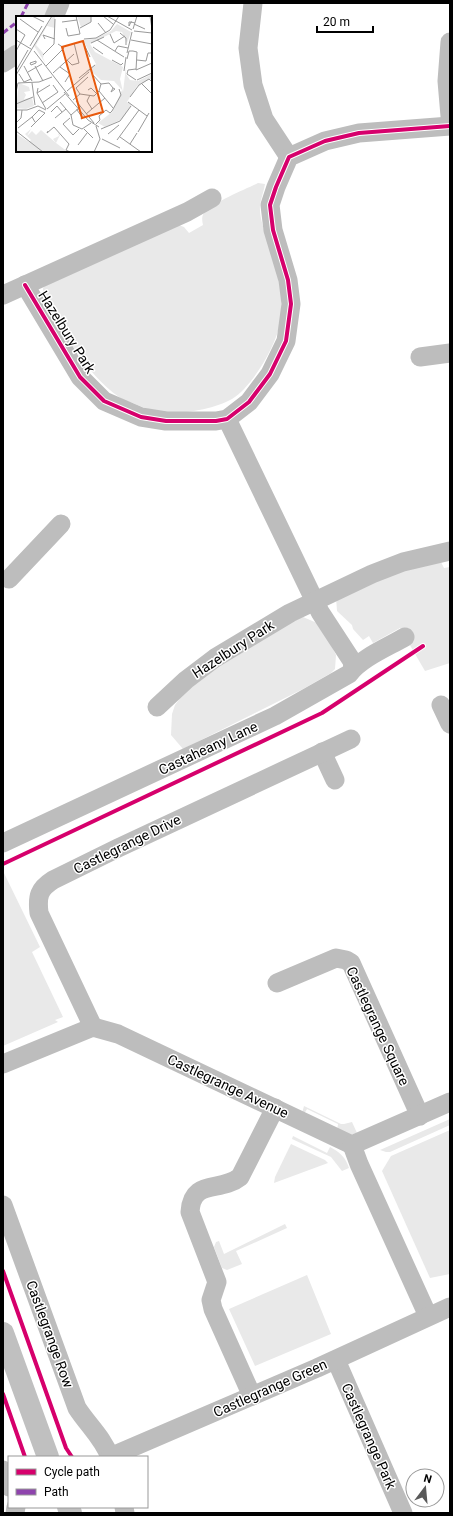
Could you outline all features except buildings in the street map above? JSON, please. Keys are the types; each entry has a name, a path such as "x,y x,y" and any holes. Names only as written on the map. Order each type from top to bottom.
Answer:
{"street":[{"path":"54,16 60,3"},
{"path":"253,3 248,48 253,85 264,119 289,157"},
{"path":"450,42 447,81 450,116"},
{"path":"3,63 16,55"},
{"path":"353,668 352,661 328,626 314,600 227,419 249,402 270,374 286,341 291,304 288,280 273,230 270,205 289,157 325,141 359,133 450,126"},
{"name":"Hazelbury Park","path":"3,295 191,219 212,198"},
{"name":"Hazelbury Park","path":"25,285 80,378 104,401 141,417 166,421 216,421 227,419"},
{"path":"420,357 450,353"},
{"path":"5,579 61,524"},
{"name":"Hazelbury Park","path":"156,706 186,680 216,658 314,600 403,562 450,551"},
{"name":"Castaheany Lane","path":"3,843 275,716 349,674 353,668 405,637"},
{"path":"441,705 450,724"},
{"name":"Castlegrange Drive","path":"93,1027 39,913 38,897 44,886 118,848 351,739"},
{"path":"322,752 335,780"},
{"name":"Castlegrange Square","path":"277,983 336,958 346,960 351,963 420,1116"},
{"path":"3,1064 93,1027"},
{"name":"Castlegrange Avenue","path":"93,1027 118,1034 352,1145"},
{"path":"428,1316 359,1164 352,1145 450,1102"},
{"path":"252,1396 213,1309 211,1300 218,1282 190,1212 191,1203 195,1194 204,1189 234,1181 240,1177 275,1108"},
{"name":"Castlegrange Row","path":"3,1205 77,1408 106,1447 110,1456"},
{"name":"Castlegrange Green","path":"112,1456 336,1360 450,1307"},
{"path":"3,1333 48,1456"},
{"name":"Castlegrange Park","path":"336,1360 403,1513"},
{"path":"3,1470 8,1484"}],"shaded area":[{"path":"3,3 51,3 44,16 16,16 16,46 3,54"},
{"path":"258,183 265,184 260,205 260,214 279,281 281,312 278,332 274,343 255,376 240,393 232,399 201,410 175,413 154,411 121,398 95,376 85,364 43,296 43,288 51,280 176,224 184,227 189,233 203,225 202,219 204,213 210,207"},
{"path":"441,562 444,568 450,567 450,663 425,671 400,628 373,643 369,636 363,640 353,629 352,625 337,611 336,597 386,575"},
{"path":"303,617 317,623 328,639 336,655 335,669 331,673 303,689 183,749 171,735 172,714 175,705 184,693 231,656 278,627"},
{"path":"3,871 40,947 32,952 63,1017 55,1020 58,1022 3,1046"},
{"path":"304,1106 341,1124 352,1122 357,1133 351,1135 337,1131 338,1124 307,1109 304,1114 302,1113"},
{"path":"450,1119 450,1125 390,1152 380,1150"},
{"path":"450,1130 450,1274 430,1278 382,1171 391,1156"},
{"path":"293,1136 327,1153 330,1147 334,1149 344,1158 349,1168 342,1171 331,1157 292,1139"},
{"path":"291,1144 325,1160 328,1163 274,1183 275,1177"},
{"path":"285,1224 287,1228 236,1251 242,1264 227,1270 222,1268 214,1247 216,1242 219,1241 224,1254"},
{"path":"307,1275 331,1334 255,1366 229,1309"}],"marked path":[{"path":"22,16 28,3"},
{"path":"3,33 16,23"}],"cycle path":[{"path":"25,285 80,377 104,401 141,417 166,421 216,421 227,419 249,402 270,374 286,341 291,304 288,280 273,230 270,205 289,157 325,141 359,133 450,126"},
{"path":"3,864 322,713 423,646"},
{"path":"3,1271 66,1448 71,1456"},
{"path":"3,1394 25,1456"}]}
